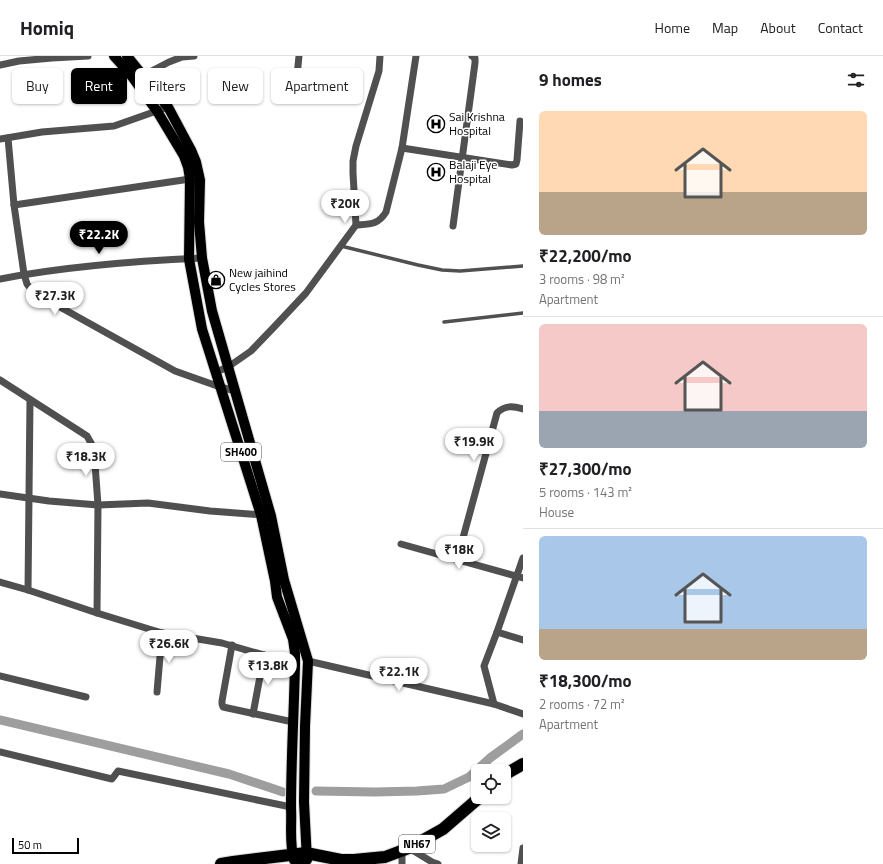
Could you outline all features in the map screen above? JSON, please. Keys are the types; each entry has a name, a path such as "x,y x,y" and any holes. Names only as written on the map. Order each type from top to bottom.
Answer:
{"highway":[{"path":"511,771 523,764"},
{"name":"NH67","path":"221,864 292,854 306,860 354,860 385,857 406,850 443,829 472,804"},
{"name":"NH67","path":"319,864 332,863 341,860"}],"main road":[{"name":"SH400","path":"114,56 135,74"},
{"name":"SH400","path":"127,56 135,71"},
{"name":"SH400","path":"153,104 184,156 188,167 190,179 189,259 202,329 220,387 266,516 277,597 293,639 295,664 291,807 292,854"},
{"name":"SH400","path":"165,104 191,150 196,162 200,180 199,222 202,258 212,311 236,391 266,516 308,661 304,802 306,860"}],"street":[{"path":"0,65 19,61 88,56"},
{"path":"158,68 182,57 194,56"},
{"path":"298,68 299,56"},
{"path":"216,372 228,367 250,351 275,326 306,293 356,225 353,161 356,146 379,72 380,56"},
{"path":"356,225 374,223 383,218 386,212 402,148 416,56"},
{"path":"453,226 475,63 475,58 472,56"},
{"path":"168,107 114,126 42,132 4,139 24,274 27,284 33,292 175,371 236,391"},
{"path":"402,148 512,165 516,164 517,160 520,121"},
{"path":"14,205 190,179"},
{"path":"0,278 72,267 202,258"},
{"path":"0,380 87,436 94,450 98,504 97,613"},
{"path":"28,590 30,400"},
{"path":"457,560 497,413 501,409 508,406 523,410"},
{"path":"0,494 48,501 98,504 148,503 210,512 266,516"},
{"path":"401,544 520,577"},
{"path":"494,704 484,666 520,577 523,558"},
{"path":"0,582 162,634 232,645 295,664"},
{"path":"498,632 523,640"},
{"path":"157,692 162,634"},
{"path":"232,645 222,704 223,707 293,722"},
{"path":"253,714 264,655"},
{"path":"308,661 494,704 523,714"},
{"path":"0,676 86,697"},
{"path":"0,752 112,779 118,771 291,807"},
{"path":"521,864 523,849"},
{"path":"402,864 406,850 438,864"}],"lane":[{"path":"341,246 442,270 460,271 523,266"},
{"path":"444,322 523,313"}],"waterway":[{"path":"0,720 229,774 283,792"},
{"path":"316,791 375,792 444,789 469,777 490,758 523,734"}],"place":[{"name":"Sai Krishna Hospital","path":"436,124"},
{"name":"Balaji Eye Hospital","path":"436,172"},
{"name":"New jaihind Cycles Stores","path":"216,280"}]}
